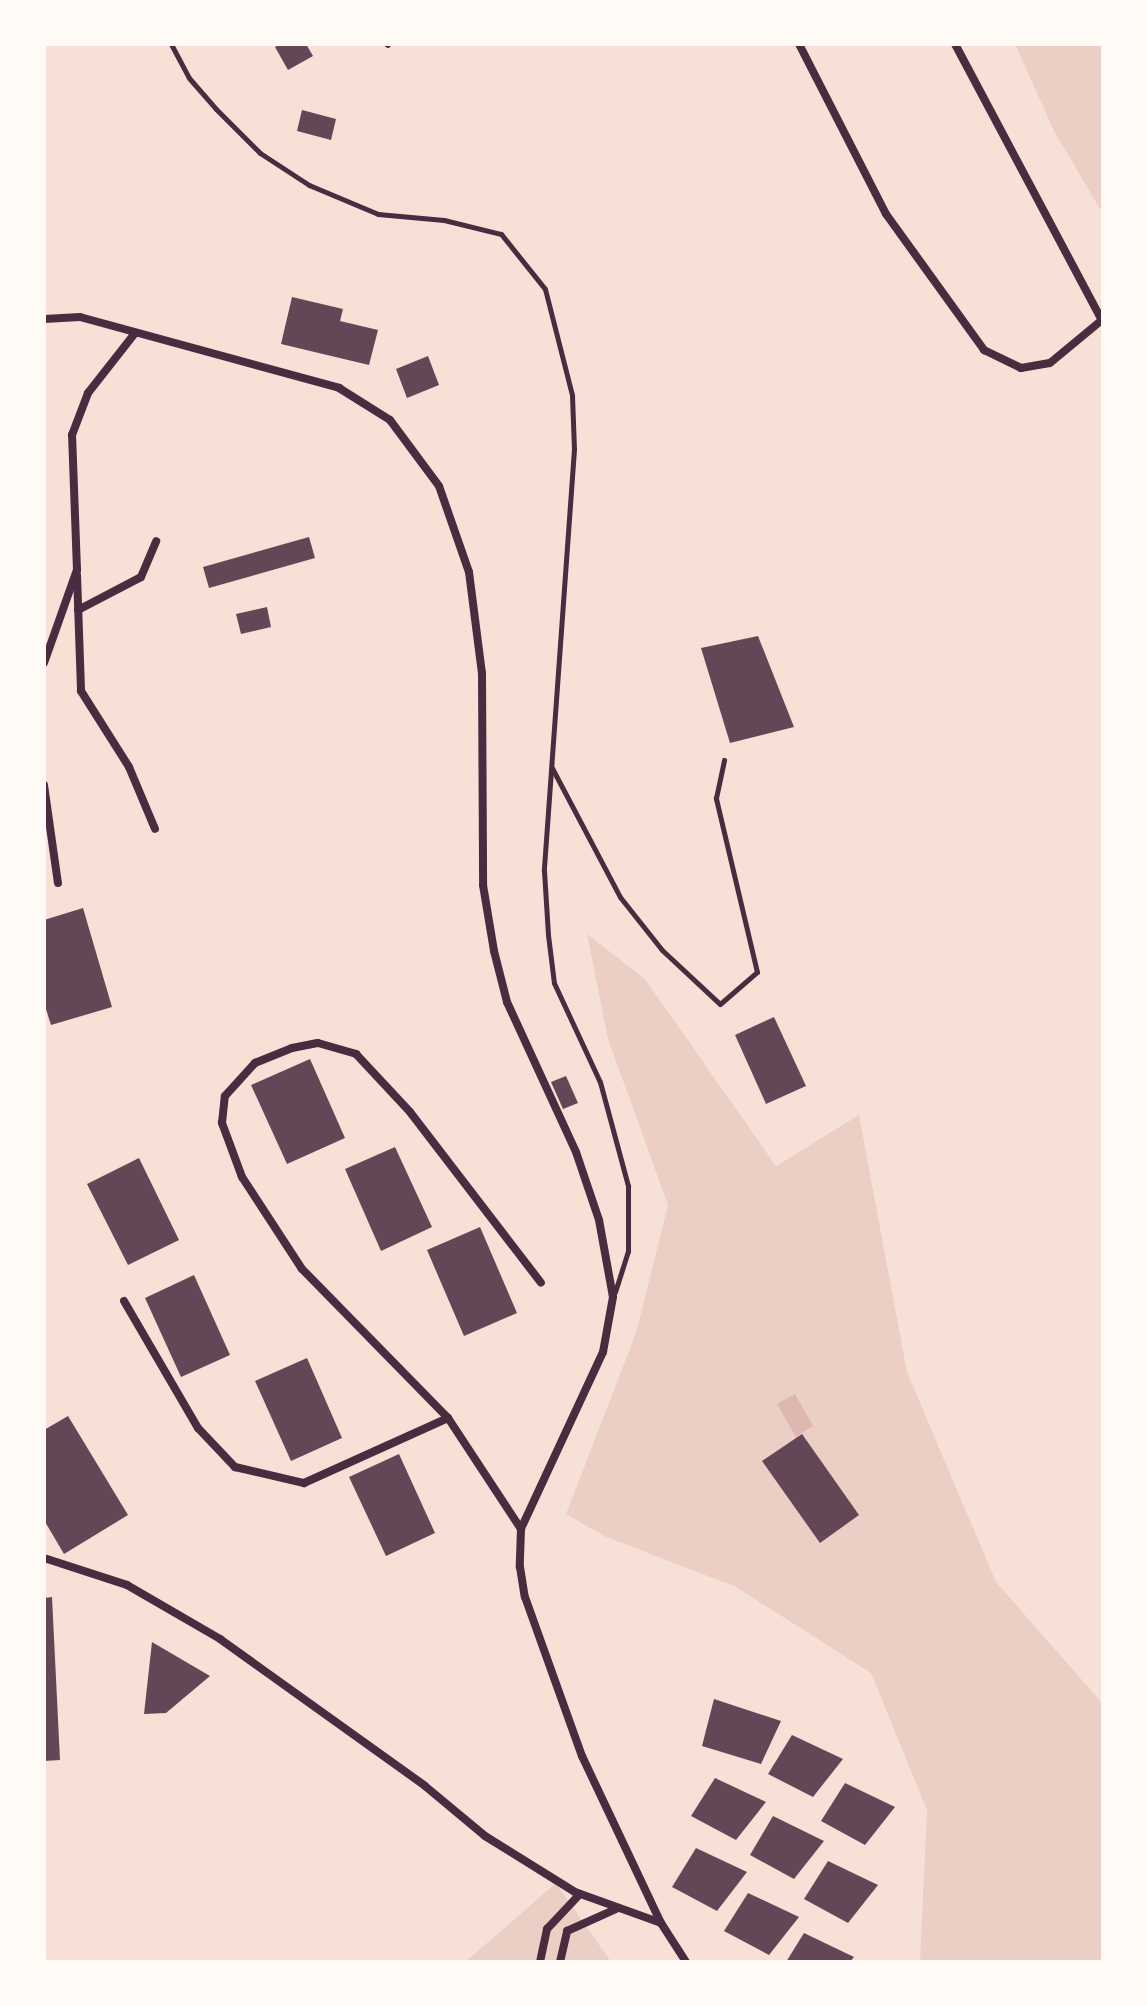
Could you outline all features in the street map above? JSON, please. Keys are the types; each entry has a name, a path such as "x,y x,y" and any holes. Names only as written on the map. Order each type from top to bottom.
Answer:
{"street":[{"path":"799,44 886,214 984,350 1021,368 1050,363 1103,321 955,44"},
{"path":"44,319 80,317 339,388 390,420 439,486 469,572 482,673 483,885 494,951 507,1002 576,1152 599,1220 613,1297 603,1352 581,1405 543,1472 521,1529 525,1597 582,1756 661,1923 686,1962"},
{"path":"135,333 88,393 72,435 81,691 129,767 155,829"},
{"path":"78,610 141,577 156,541"},
{"path":"44,663 77,570"},
{"path":"44,785 58,883"},
{"path":"521,1529 448,1418 302,1269 242,1177 220,1109 237,1078 255,1063 292,1048 318,1043 356,1054 410,1112 541,1283"},
{"path":"124,1301 198,1428 235,1467 304,1483 448,1418"},
{"path":"44,1558 127,1585 220,1639 425,1786 485,1836 580,1894 661,1923"},
{"path":"540,1962 547,1929 580,1894"},
{"path":"560,1962 567,1931 616,1909"}],"lane":[{"path":"171,44 189,78 260,153 309,185 378,214 444,220 501,234 545,289 572,395 574,449 544,871 554,983 600,1082 628,1186 628,1251 613,1297"},
{"path":"552,768 620,897 662,950 720,1004 757,972 716,798 724,760"}],"shaded area":[{"path":"1015,44 1103,44 1103,214 1054,131"},
{"path":"587,934 645,979 776,1166 859,1115 907,1372 996,1582 1103,1704 1103,1962 920,1962 927,1810 871,1673 736,1587 604,1536 566,1514 636,1333 668,1205 608,1039"},
{"path":"795,1394 813,1426 796,1437 777,1404"},
{"path":"556,1883 611,1962 465,1962"}],"building":[{"path":"281,44 306,44 313,56 288,70 275,47"},
{"path":"302,110 336,119 331,140 297,131"},
{"path":"292,297 343,309 340,321 378,330 369,365 281,344"},
{"path":"428,356 439,385 407,398 396,369"},
{"path":"309,537 315,558 209,588 203,567"},
{"path":"267,607 271,627 241,634 236,614"},
{"path":"758,636 794,727 730,743 701,648"},
{"path":"83,908 112,1007 51,1025 44,1003 44,920"},
{"path":"774,1017 806,1086 766,1104 735,1035"},
{"path":"310,1059 345,1138 287,1164 251,1085"},
{"path":"566,1076 578,1103 563,1109 551,1082"},
{"path":"395,1147 432,1227 381,1251 345,1169"},
{"path":"139,1158 179,1240 128,1265 87,1184"},
{"path":"480,1227 517,1313 464,1336 427,1250"},
{"path":"194,1275 230,1355 181,1377 145,1298"},
{"path":"307,1358 342,1438 291,1461 255,1381"},
{"path":"68,1416 128,1515 64,1554 44,1520 44,1430"},
{"path":"802,1434 859,1515 820,1543 762,1461"},
{"path":"399,1454 435,1533 386,1556 349,1477"},
{"path":"52,1597 60,1760 44,1761 44,1598"},
{"path":"152,1642 210,1676 166,1713 144,1714"},
{"path":"714,1699 781,1721 761,1764 702,1746"},
{"path":"792,1735 843,1759 813,1797 768,1774"},
{"path":"715,1778 766,1802 736,1840 691,1816"},
{"path":"845,1783 895,1807 865,1845 821,1821"},
{"path":"773,1816 824,1841 794,1879 750,1855"},
{"path":"696,1848 747,1872 717,1911 672,1887"},
{"path":"828,1861 878,1885 848,1923 804,1899"},
{"path":"748,1893 799,1917 769,1955 724,1931"},
{"path":"804,1933 854,1957 850,1962 786,1962"}]}
